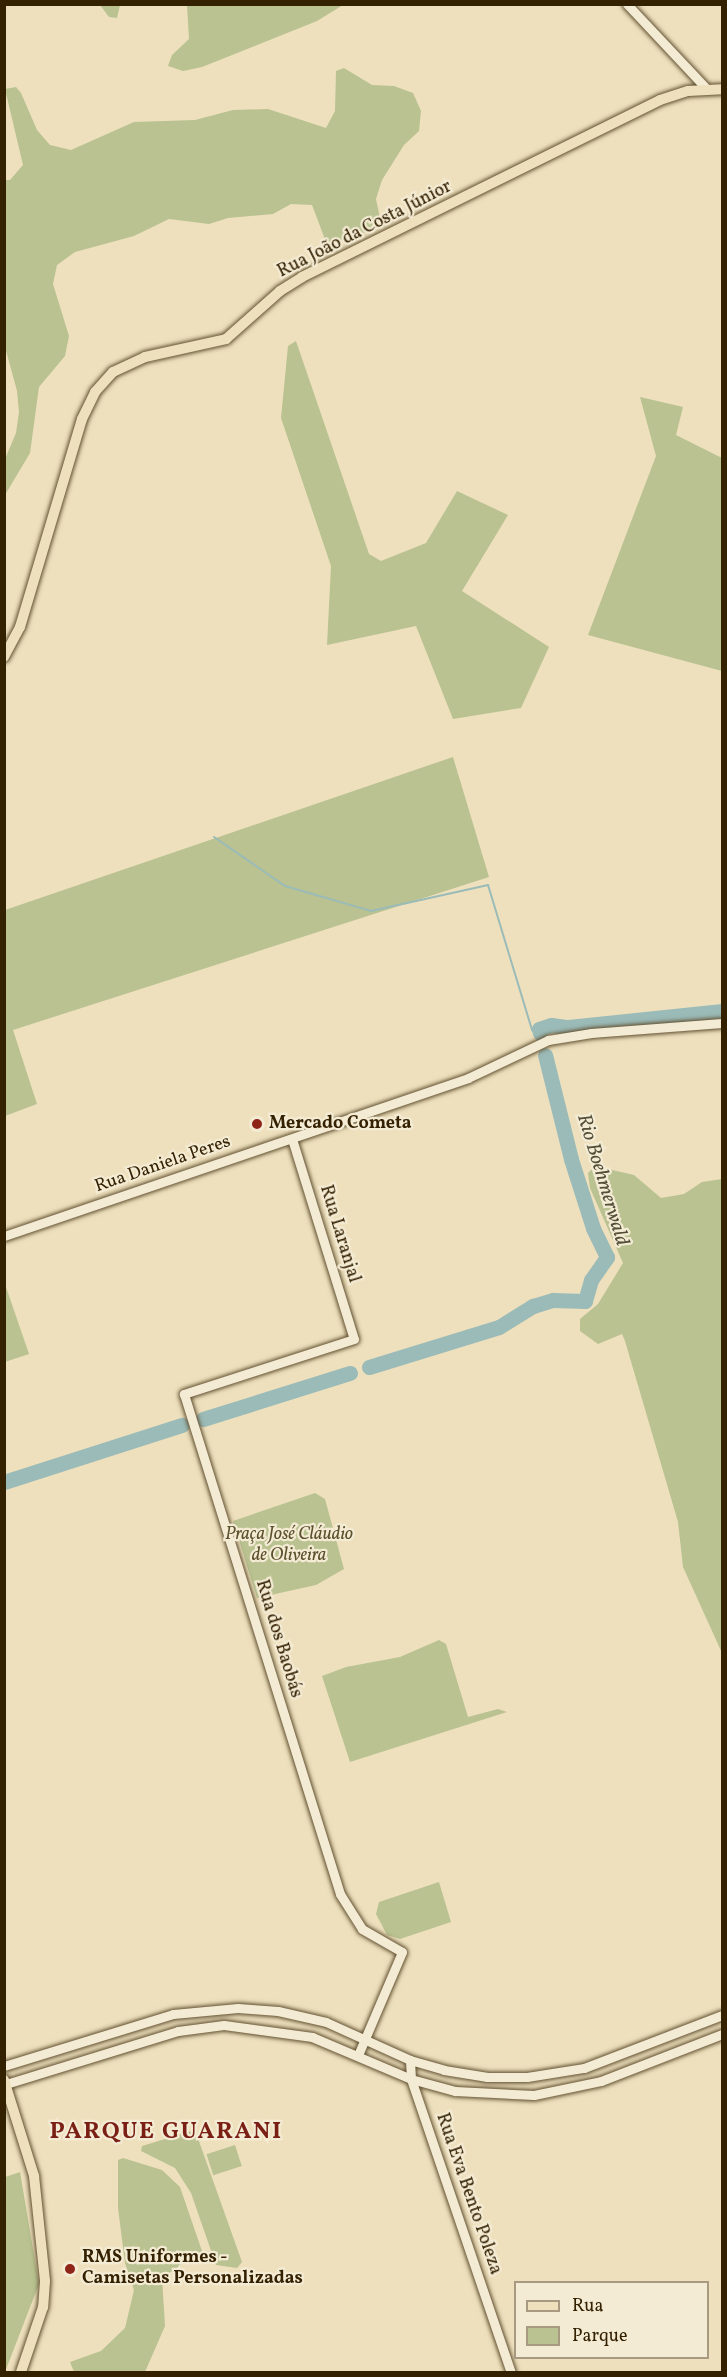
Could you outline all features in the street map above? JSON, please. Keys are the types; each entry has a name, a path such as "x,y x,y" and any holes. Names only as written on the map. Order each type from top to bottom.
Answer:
{"main road":[{"name":"Rua João da Costa Júnior","path":"4,657 21,627 82,419 96,392 113,372 145,357 226,339 302,277 646,106 680,93 706,88 723,89"},
{"path":"5,2082 34,2176 45,2281 43,2307 21,2373"}],"street":[{"path":"627,4 706,88"},
{"name":"Rua Daniela Peres","path":"4,1236 468,1078 558,1037 723,1023"},
{"name":"Rua Laranjal","path":"184,1394 354,1339 291,1138"},
{"name":"Rua dos Baobás","path":"184,1394 340,1894 362,1929 402,1952 365,2039"},
{"path":"4,2066 157,2019 217,2008 259,2008 304,2016 365,2039 410,2060 487,2077 550,2075 601,2062 723,2015"},
{"path":"5,2082 196,2028 243,2026 295,2032 358,2055 411,2079 482,2095 557,2092 601,2080 720,2035 711,2020"},
{"path":"358,2055 365,2039"},
{"name":"Rua Eva Bento Poleza","path":"410,2060 411,2079 511,2373"}],"green space":[{"path":"187,4 343,5 317,21 202,67 183,71 168,66 172,55 189,39"},
{"path":"100,5 120,5 117,18 109,17"},
{"path":"344,68 372,85 394,86 413,93 421,111 419,131 404,145 382,180 376,199 380,218 366,232 346,240 326,242 312,205 291,204 273,214 228,218 209,224 169,219 134,236 75,252 57,265 53,284 69,336 65,356 39,387 30,453 5,495 5,459 16,433 19,412 17,391 5,347 5,180 10,180 23,165 5,89 16,87 21,93 37,130 50,145 71,150 134,122 195,120 233,110 268,109 326,128 335,111 336,71"},
{"path":"296,341 369,554 381,561 426,543 457,491 508,515 462,591 549,647 521,708 453,719 416,626 327,645 331,566 281,418 288,346"},
{"path":"640,397 683,407 676,435 722,458 722,671 588,635 656,456"},
{"path":"453,757 489,877 13,1030 37,1104 5,1116 5,910"},
{"path":"595,1166 634,1175 661,1198 684,1194 702,1182 722,1179 722,1653 683,1567 678,1522 622,1334 598,1344 580,1331 580,1319 598,1304 623,1263 590,1188 588,1173"},
{"path":"6,1287 29,1354 5,1362 4,1288"},
{"name":"Praça José Cláudio de Oliveira","path":"315,1493 325,1499 344,1569 316,1585 257,1598 233,1521"},
{"path":"439,1640 446,1644 468,1717 498,1709 507,1712 350,1762 322,1676 346,1667 400,1657"},
{"path":"439,1882 451,1922 400,1939 387,1935 376,1914 379,1902"},
{"path":"195,2130 242,2262 237,2268 216,2265 191,2193 175,2168 141,2151 142,2146"},
{"path":"235,2145 242,2166 213,2175 206,2154"},
{"path":"123,2158 162,2170 180,2187 202,2251 162,2278 165,2326 145,2372 74,2372 70,2362 101,2351 125,2328 134,2290 125,2263 118,2208 118,2160"},
{"path":"20,2172 39,2284 5,2372 5,2177"}],"waterway":[{"path":"214,837 285,886 371,911 488,885 532,1030 539,1029"},
{"name":"Rio Boehmerwald","path":"540,1033 539,1029 551,1025 568,1027 722,1011"},
{"name":"Rio Boehmerwald","path":"369,1367 499,1327 533,1306 553,1300 585,1301 591,1280 607,1257 593,1228 571,1159 545,1055"},
{"name":"Rio Boehmerwald","path":"203,1419 350,1373"},
{"name":"Rio Boehmerwald","path":"4,1482 182,1425"}],"place":[{"name":"Mercado Cometa","path":"257,1124"},
{"name":"RMS Uniformes - Camisetas Personalizadas","path":"70,2269"}],"district":[{"name":"PARQUE GUARANI","path":"166,2133"}]}
